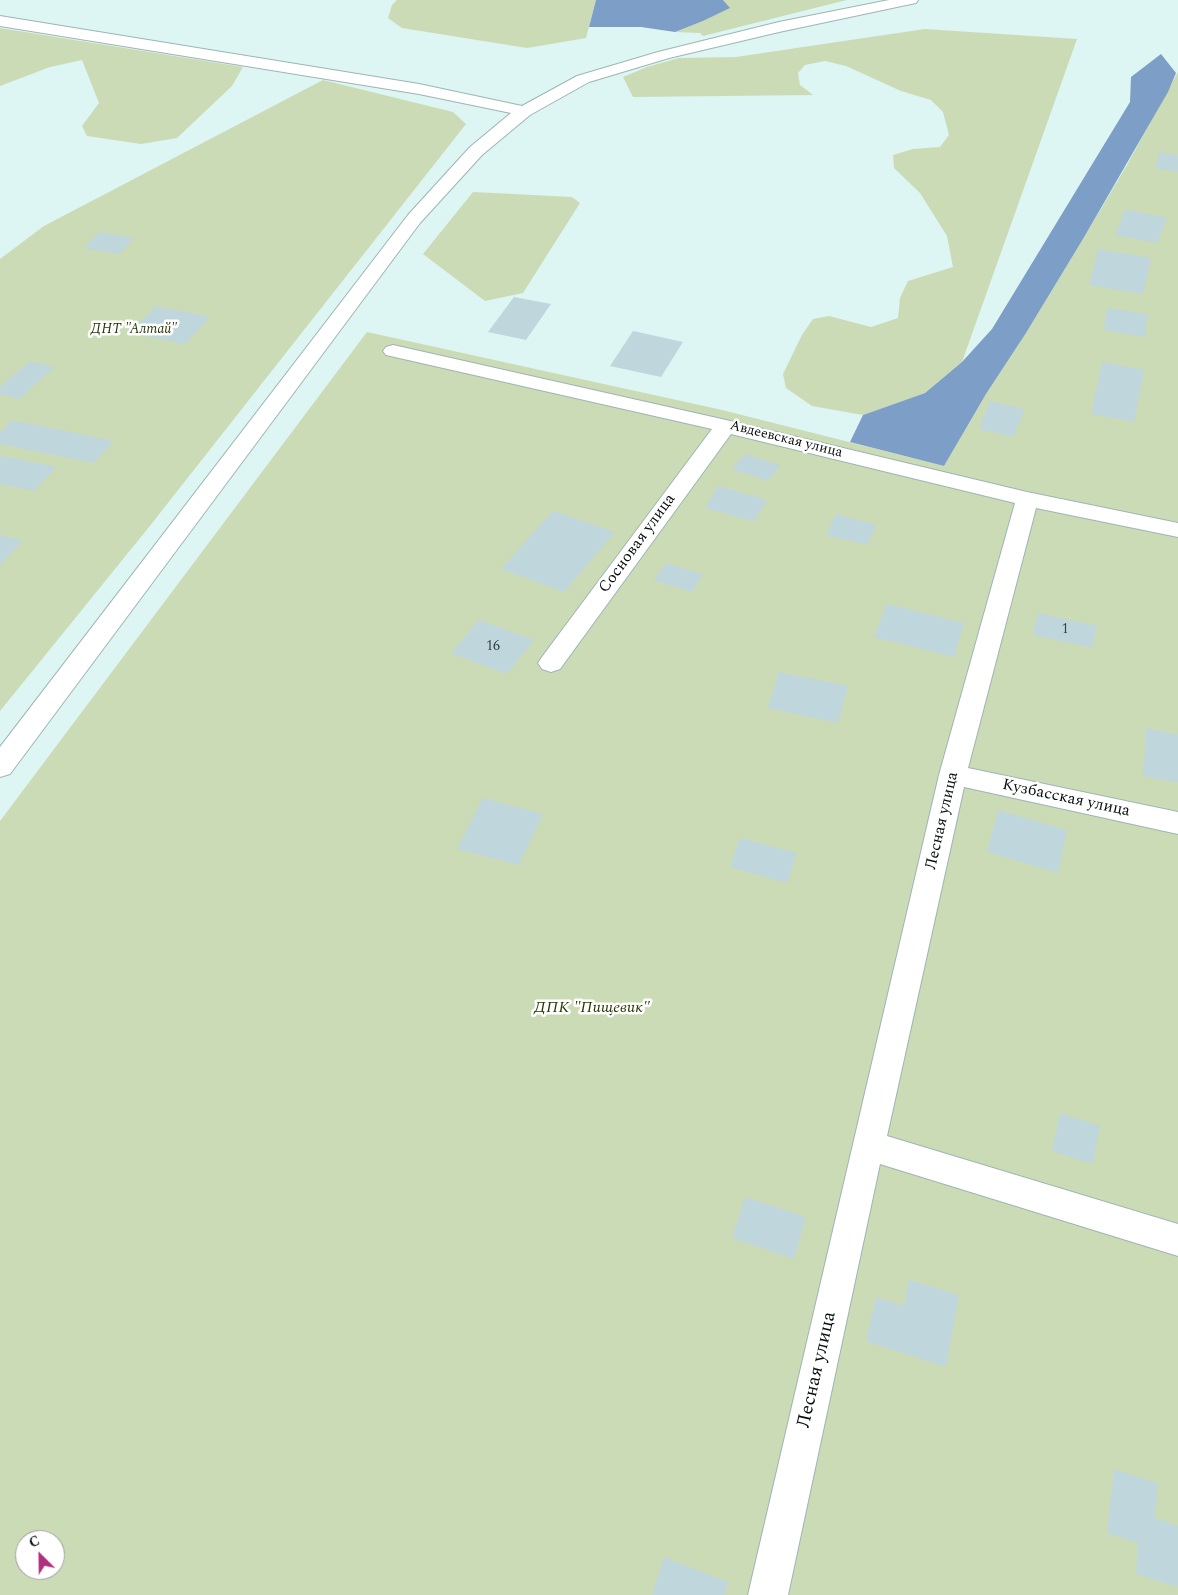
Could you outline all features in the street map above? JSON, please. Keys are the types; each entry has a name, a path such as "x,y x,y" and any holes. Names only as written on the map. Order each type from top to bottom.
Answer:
{"street":[{"path":"0,767 414,219 476,150 524,110 583,79 619,67 870,4 911,0"},
{"path":"0,21 419,90 524,110"},
{"name":"Авдеевская улица","path":"393,350 726,426 1027,499 1178,530"},
{"name":"Сосновая улица","path":"551,663 726,426"},
{"name":"Лесная улица","path":"768,1595 953,775 1027,499"},
{"name":"Кузбасская улица","path":"953,775 1178,823"},
{"path":"868,1145 1178,1240"}],"green space":[{"path":"397,0 596,0 586,38 527,48 402,28 388,18 392,5"},
{"path":"723,0 847,0 703,36 700,33 675,32 729,8"},
{"path":"0,28 243,67 232,86 177,138 141,144 87,136 82,126 99,103 82,60 50,67 0,86"},
{"path":"925,29 1077,39 962,362 925,393 863,415 812,406 786,388 783,374 802,335 813,319 829,316 871,327 898,318 900,298 908,281 953,267 947,236 920,193 894,168 893,155 913,149 940,147 949,135 943,112 931,100 901,91 846,66 825,61 805,65 798,73 800,85 813,95 633,97 623,77 647,67 679,58 736,57"},
{"name":"ДПК \"Пищевик\"","path":"1178,72 1178,1595 0,1595 0,821 367,332 722,410 944,466 986,394 1026,333 1127,165"},
{"name":"ДНТ \"Алтай\"","path":"323,80 453,112 466,124 149,527 0,711 0,259 44,226"},
{"path":"473,192 572,197 580,203 523,293 485,301 423,254"}],"water":[{"path":"596,0 723,0 730,8 675,32 641,27 589,27"},
{"path":"1161,54 1176,73 1168,92 1083,239 1026,333 986,394 944,466 850,442 863,415 925,393 962,362 992,329 1130,102 1131,77"}],"building":[{"path":"1160,152 1178,156 1178,172 1155,168"},
{"path":"1125,209 1167,218 1157,243 1115,235"},
{"path":"100,232 134,238 119,254 84,248"},
{"path":"1098,249 1151,258 1143,294 1089,285"},
{"path":"514,297 551,304 526,340 488,332"},
{"path":"156,306 210,317 185,344 129,333"},
{"path":"1107,308 1148,314 1145,337 1104,330"},
{"path":"633,331 683,342 661,377 610,366"},
{"path":"30,361 55,367 19,399 0,394 0,387"},
{"path":"1102,362 1144,370 1134,422 1091,414"},
{"path":"990,401 1025,409 1013,437 979,429"},
{"path":"12,420 114,441 94,463 0,444 0,433"},
{"path":"745,454 780,465 768,481 732,469"},
{"path":"3,456 56,467 34,491 0,484 0,458"},
{"path":"718,486 767,500 754,521 705,508"},
{"path":"553,511 615,532 564,592 501,569"},
{"path":"836,514 876,525 867,545 826,535"},
{"path":"0,535 23,541 0,565"},
{"path":"666,563 703,574 692,592 654,580"},
{"path":"887,604 964,623 954,657 874,637"},
{"path":"1038,613 1097,626 1092,648 1033,635"},
{"path":"479,620 534,640 507,674 451,653"},
{"path":"779,672 848,686 838,723 768,708"},
{"path":"1146,728 1178,735 1178,783 1143,776"},
{"path":"483,798 543,814 519,865 457,849"},
{"path":"998,810 1067,830 1058,873 987,852"},
{"path":"740,838 797,853 787,883 730,867"},
{"path":"1060,1113 1100,1126 1093,1164 1052,1151"},
{"path":"745,1197 806,1217 794,1259 732,1238"},
{"path":"909,1280 959,1295 946,1367 866,1341 876,1297 904,1306"},
{"path":"1114,1469 1158,1483 1155,1518 1178,1526 1178,1587 1136,1574 1138,1543 1107,1533"},
{"path":"664,1557 728,1582 724,1595 652,1595"}]}
